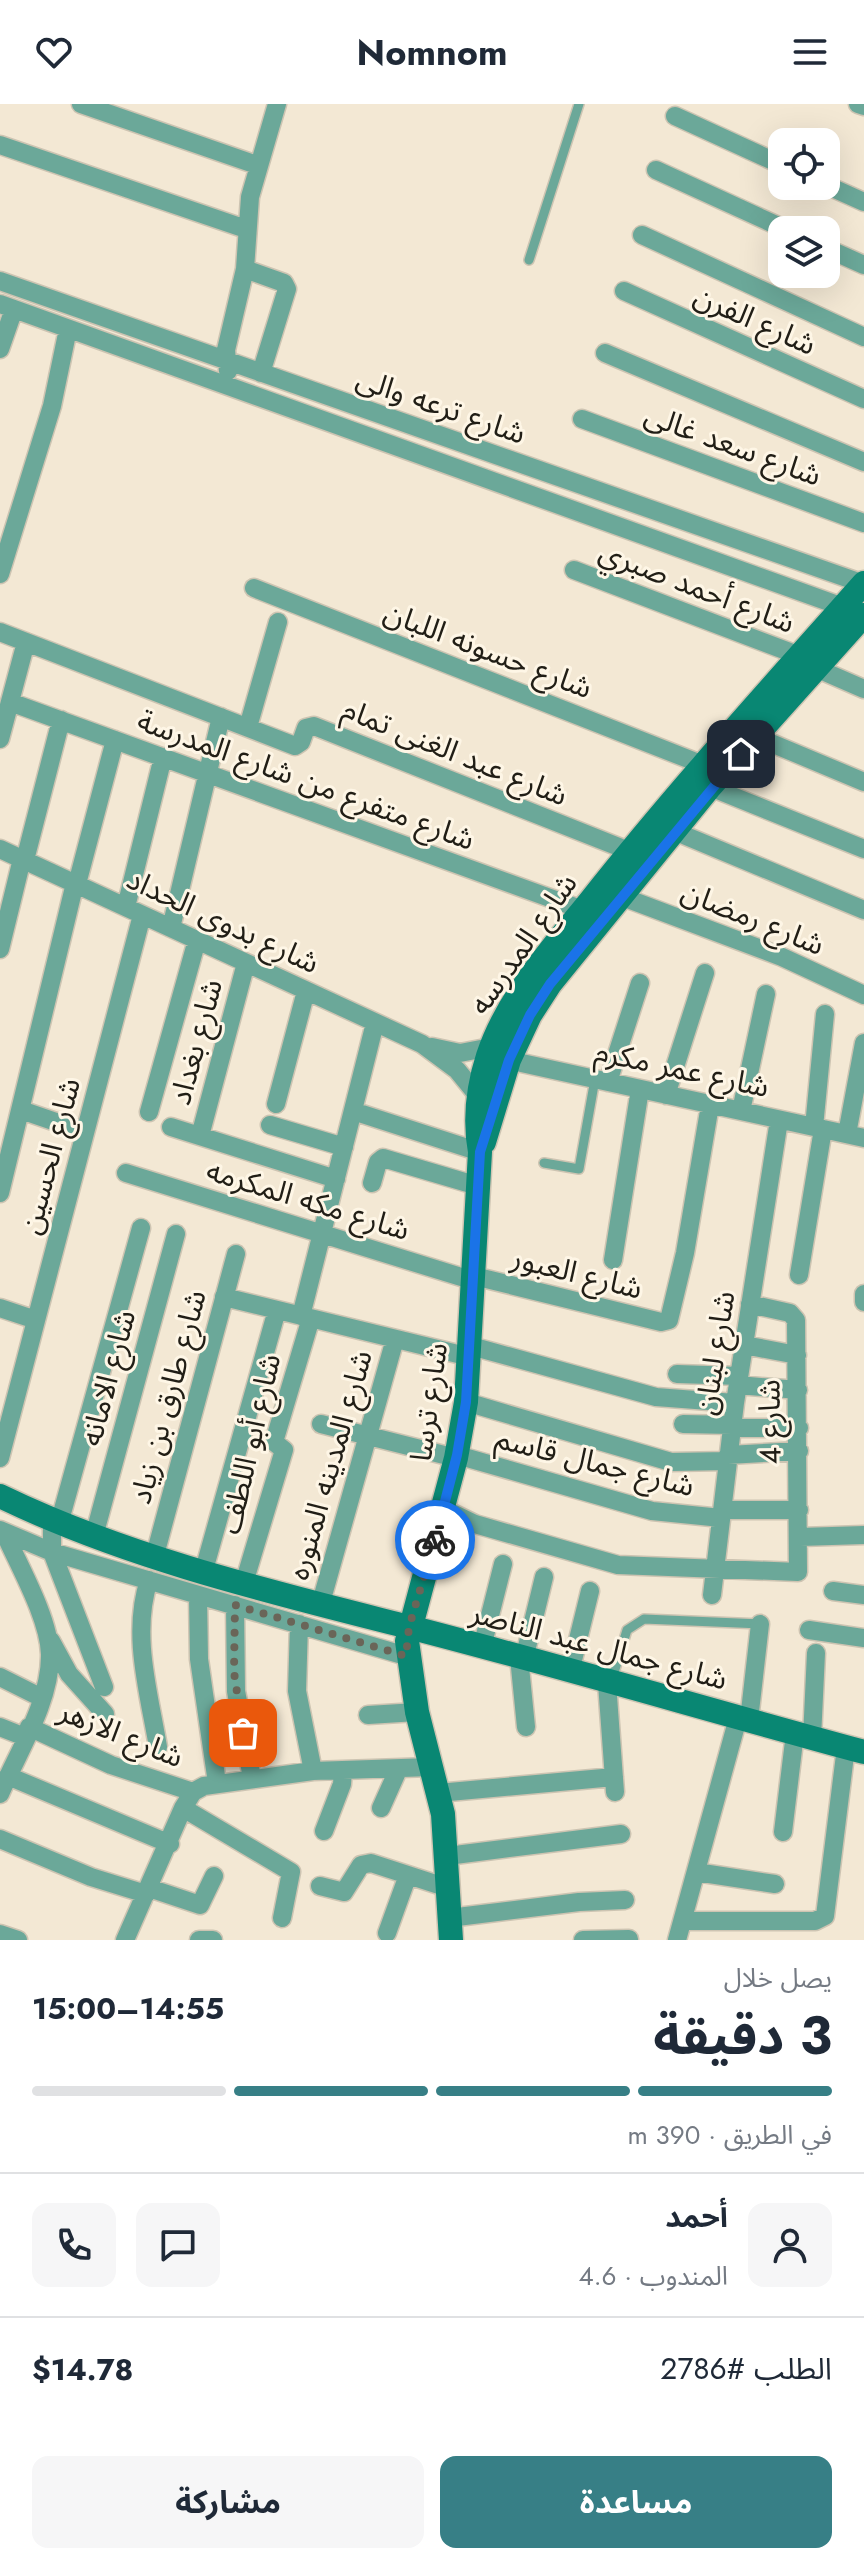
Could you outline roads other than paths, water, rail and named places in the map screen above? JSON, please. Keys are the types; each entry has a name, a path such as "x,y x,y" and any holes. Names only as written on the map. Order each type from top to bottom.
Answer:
{"main road":[{"name":"شارع المدرسه","path":"480,1152 496,1055 710,787 746,732 854,611 864,584"},
{"name":"شارع المدرسه","path":"480,1152 476,1125 479,1097 523,989 629,851 701,764 746,732"},
{"name":"شارع ترسا","path":"450,1929 447,1856 438,1793 406,1656 409,1627 444,1509 466,1402 480,1152"},
{"name":"شارع جمال عبد الناصر","path":"0,1496 56,1522 320,1606 409,1627 855,1750"}],"street":[{"path":"81,104 257,165"},
{"path":"230,388 228,337 245,269 246,229 257,165 277,104"},
{"path":"858,104 864,106"},
{"path":"675,116 768,159"},
{"path":"0,145 246,229"},
{"path":"656,170 768,221"},
{"path":"840,191 864,202"},
{"path":"642,235 864,337"},
{"path":"840,254 864,265"},
{"path":"245,269 287,287 261,373"},
{"name":"شارع ترعه والى","path":"0,281 864,584"},
{"name":"شارع الفرن","path":"624,291 864,399"},
{"path":"0,349 7,307"},
{"name":"شارع ترعه والى","path":"7,307 571,506 854,611"},
{"path":"0,574 76,332 94,314"},
{"path":"605,353 864,462"},
{"name":"شارع سعد غالى","path":"582,419 864,523"},
{"name":"شارع أحمد صبري","path":"574,570 809,662 864,689"},
{"name":"شارع حسونه اللبان","path":"254,588 701,764"},
{"path":"248,727 278,622"},
{"name":"شارع عبد الغنى تمام","path":"0,632 295,746 301,742 306,728 314,726 629,851"},
{"path":"0,739 26,642"},
{"name":"شارع متفرع من شارع المدرسة","path":"10,702 583,910"},
{"path":"171,928 221,717"},
{"path":"0,949 61,720"},
{"path":"746,732 864,782"},
{"path":"0,1193 115,740"},
{"name":"شارع الحسين","path":"0,1458 85,1132 134,911 163,757"},
{"path":"710,787 864,849"},
{"path":"674,831 864,910"},
{"name":"شارع بدوى الحداد","path":"0,849 422,1044 460,1053 496,1055"},
{"name":"شارع رمضان","path":"620,896 782,957 864,995"},
{"path":"149,1112 197,940"},
{"name":"شارع بغداد","path":"200,1136 246,963"},
{"path":"666,1095 705,973"},
{"path":"602,1080 640,983"},
{"path":"276,1104 306,991"},
{"path":"741,1111 766,994"},
{"path":"799,1275 818,1128 825,1014"},
{"name":"شارع أبو اللطف","path":"244,1583 284,1450 274,1442 375,1023"},
{"path":"856,1136 864,1043"},
{"name":"شارع بدوى الحداد","path":"422,1044 457,1070 479,1097"},
{"name":"شارع عمر مكرم","path":"496,1055 856,1136"},
{"path":"613,1260 640,1089"},
{"name":"شارع العبور","path":"474,1279 666,1322 685,1253 710,1105"},
{"path":"21,1110 85,1132"},
{"path":"353,1111 480,1152"},
{"name":"شارع لبنان","path":"712,1595 737,1388 779,1120"},
{"path":"270,1125 344,1147"},
{"path":"171,1127 336,1179"},
{"path":"372,1183 378,1162 383,1158 478,1186"},
{"name":"شارع مكه المكرمه","path":"126,1173 474,1279"},
{"path":"104,1687 52,1552 56,1522 141,1228"},
{"name":"شارع الامانه","path":"100,1566 103,1538 176,1234"},
{"name":"شارع طارق بن زياد","path":"155,1555 236,1254"},
{"path":"864,1294 864,1302"},
{"path":"224,1297 656,1397 737,1388 798,1390"},
{"name":"شارع 4","path":"715,1570 798,1572 799,1428 793,1314 750,1304"},
{"path":"0,1308 36,1320"},
{"path":"204,1570 277,1310"},
{"name":"شارع المدينه المنوره","path":"320,1606 395,1339"},
{"path":"744,1345 797,1355"},
{"path":"677,1374 737,1388"},
{"path":"466,1402 671,1462 799,1451"},
{"name":"شارع جمال قاسم","path":"321,1424 457,1456 652,1511 721,1514 799,1510"},
{"path":"683,1424 799,1428"},
{"path":"444,1509 475,1524 618,1565 715,1570"},
{"path":"2,1531 52,1552 406,1656"},
{"path":"0,1555 2,1531"},
{"path":"2,1531 44,1628 69,1674 105,1714"},
{"path":"800,1537 864,1535"},
{"path":"482,1647 503,1564"},
{"path":"526,1727 522,1658 544,1577"},
{"path":"149,1580 140,1616 140,1634 158,1747"},
{"path":"570,1672 590,1591"},
{"path":"833,1591 864,1595"},
{"path":"198,1595 199,1659 217,1783"},
{"path":"235,1605 236,1691 252,1778"},
{"path":"299,1624 297,1691 313,1771"},
{"path":"677,1940 744,1719 764,1624"},
{"path":"44,1628 50,1651 49,1675 3,1786 170,1844"},
{"path":"809,1630 864,1638"},
{"path":"783,1832 816,1653"},
{"path":"0,1677 42,1698"},
{"path":"438,1793 614,1784 608,1683"},
{"path":"368,1715 417,1712"},
{"name":"شارع الازهر","path":"0,1727 27,1732 188,1800 291,1872 282,1918"},
{"path":"683,1921 815,1921 825,1916 855,1750"},
{"path":"125,1940 188,1800 217,1783 313,1771 431,1767"},
{"path":"381,1808 398,1770"},
{"path":"324,1831 342,1784 343,1771"},
{"path":"447,1856 621,1834"},
{"path":"0,1839 91,1877 200,1905 214,1876"},
{"path":"320,1886 344,1892 366,1863 448,1888"},
{"path":"696,1872 775,1884"},
{"path":"387,1933 408,1875"},
{"path":"450,1929 579,1902 625,1900"},
{"path":"0,1934 18,1940"},
{"path":"583,1940 629,1939"},
{"path":"199,1940 213,1940"}],"lane":[{"path":"529,260 579,104"},
{"path":"544,1163 579,1169 602,1080"},
{"path":"608,1683 627,1630 644,1619 764,1624"}]}
